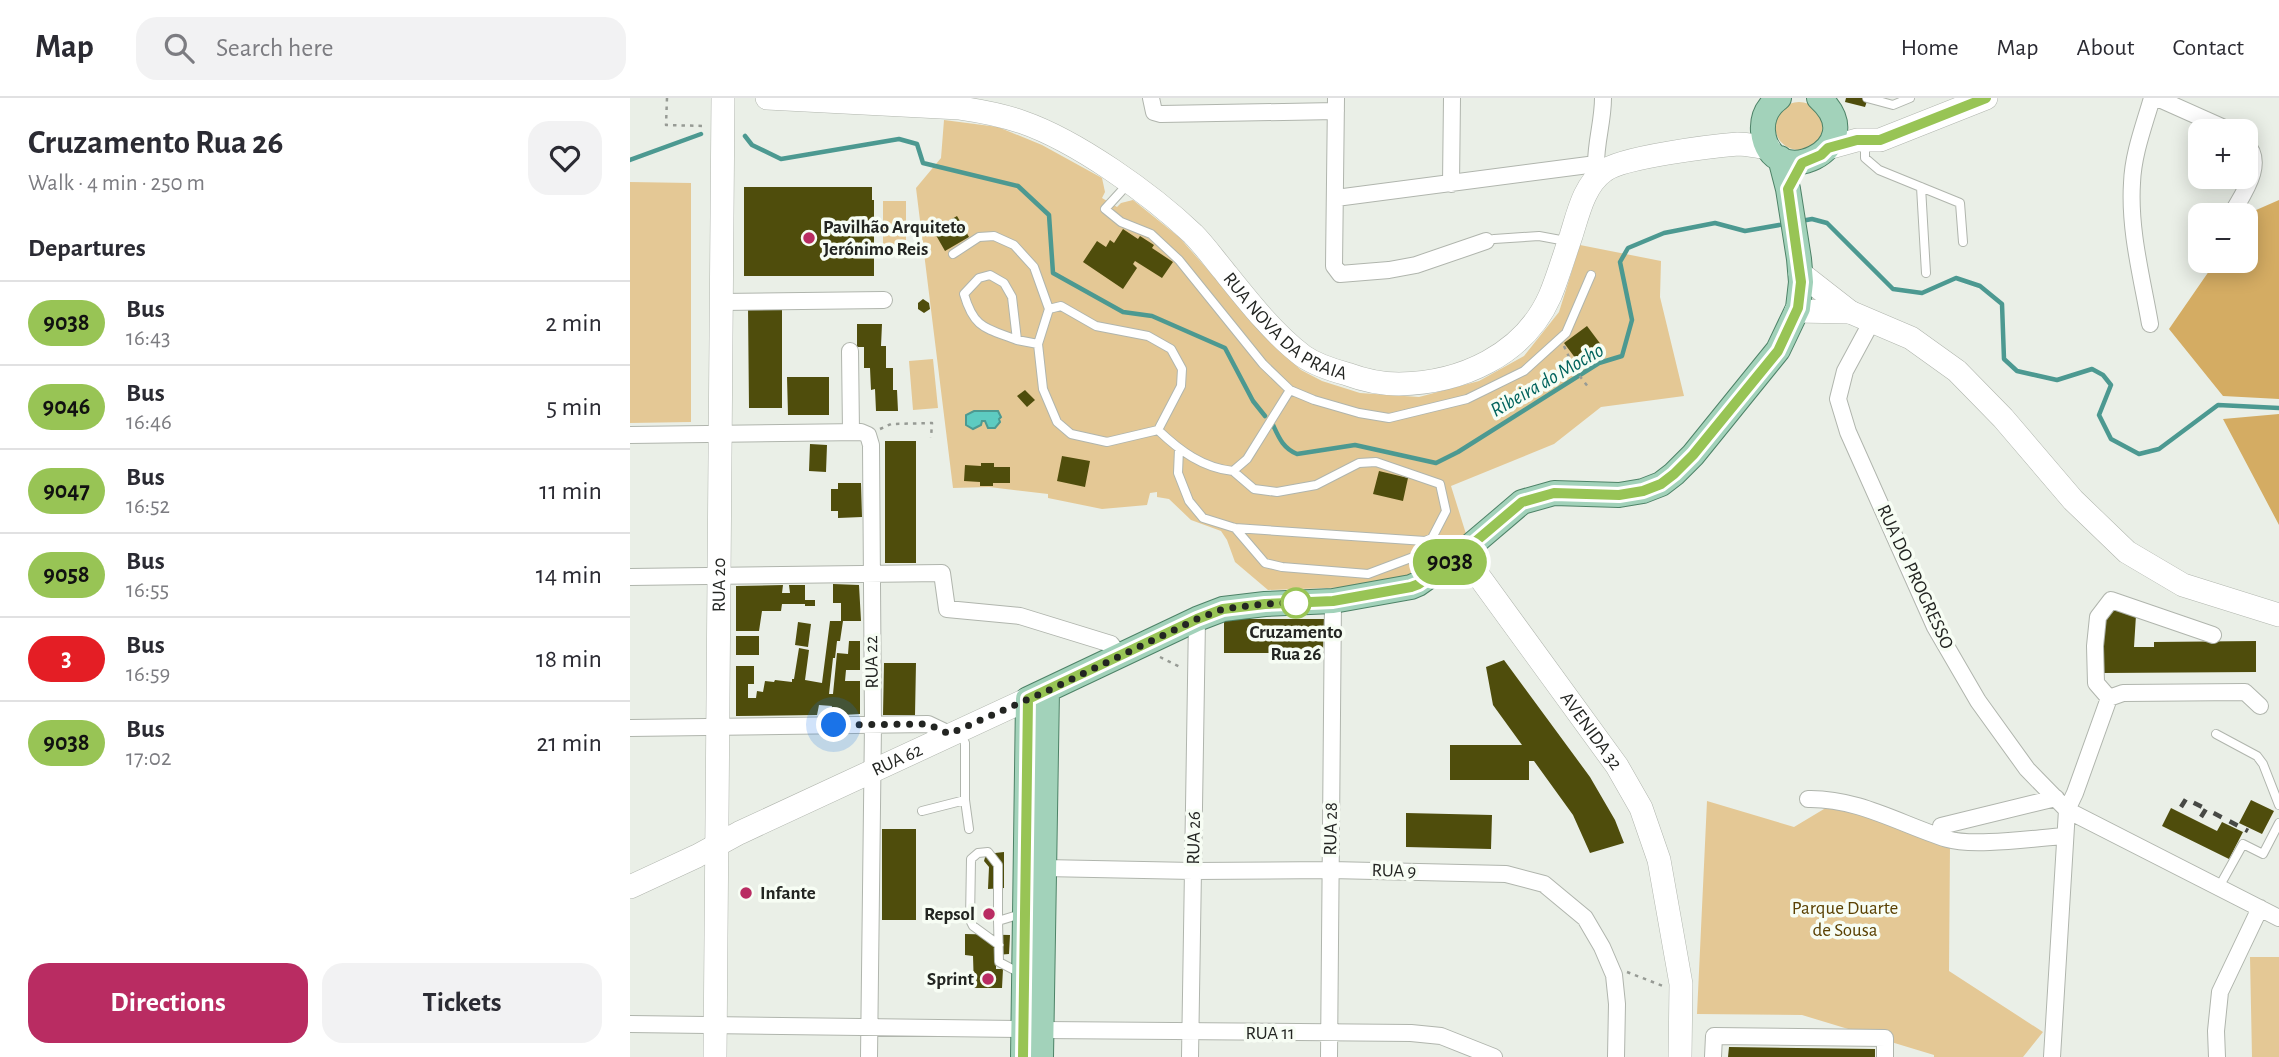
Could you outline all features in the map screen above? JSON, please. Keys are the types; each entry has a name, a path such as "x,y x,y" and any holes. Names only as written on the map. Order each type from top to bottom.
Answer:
{"main road":[{"name":"RUA NOVA DA PRAIA","path":"767,98 925,105 990,112 1053,135 1129,182 1164,208 1195,236 1277,332 1305,357 1327,368 1361,379 1397,384 1427,382 1483,365 1506,352 1529,331 1549,297 1582,202 1600,167"},
{"path":"1740,144 1763,124 1770,106 1777,98"},
{"path":"1600,167 1740,144 1784,157 1821,155 1828,148 1834,122 1831,113 1818,98"},
{"path":"1828,148 1880,140 1965,103"},
{"name":"RUA 20","path":"715,1057 723,113"},
{"path":"1834,122 1861,141"},
{"name":"RUA 62","path":"632,884 1197,619 1223,609 1333,601 1411,587 1462,553 1522,502 1554,493 1619,495 1643,491 1661,484 1693,455 1778,351 1800,299 1799,263 1784,157 1763,133 1763,124"},
{"path":"1799,263 1850,312 1911,338 1958,371 2003,418 2073,500 2127,552 2183,585 2279,615"},
{"path":"1796,312 1850,312"},
{"name":"AVENIDA 32","path":"1462,553 1617,766 1641,808 1660,860 1681,984 1680,1057"},
{"path":"1023,1057 1032,1030 1044,868 1037,695"},
{"path":"1037,695 1024,913 1024,975 1032,1030 1041,1057"},
{"name":"AVENIDA 32","path":"1665,1057 1666,988 1671,934"}],"street":[{"path":"1451,184 1452,98"},
{"name":"RUA NOVA DA PRAIA","path":"1600,167 1596,143 1602,119 1603,98"},
{"path":"2150,324 2131,213 2135,158 2155,98 2203,119"},
{"path":"1152,105 1161,114 1336,105 1334,265 1340,274 1416,265 1490,240"},
{"path":"1336,198 1600,167"},
{"path":"721,302 884,300"},
{"name":"RUA DO PROGRESSO","path":"1872,321 1845,371 1838,399 1848,432 1935,627 1978,701 2027,769 2061,804 2279,918"},
{"path":"850,351 851,432"},
{"path":"630,435 851,432 868,435"},
{"name":"RUA 22","path":"868,435 871,445 873,724 869,1057"},
{"path":"630,578 871,572 942,573 947,609 1020,616 1129,652"},
{"path":"2109,698 2096,683 2095,646 2098,617 2111,600 2213,635"},
{"name":"RUA 28","path":"1329,1057 1333,601"},
{"name":"RUA 26","path":"1190,1057 1197,619"},
{"path":"2109,698 2123,693 2245,692 2260,706"},
{"path":"1941,826 2061,804 2075,793 2109,698"},
{"path":"630,728 928,724 954,732"},
{"path":"1808,799 1828,799 1887,814 1949,840 1982,841 2065,836"},
{"path":"2052,1057 2065,836 2061,804"},
{"name":"RUA 9","path":"1044,868 1506,874 1545,884 1585,918 1614,975 1617,1004 1616,1057"},
{"path":"2217,1057 2216,1031 2220,992 2260,908"},
{"name":"RUA 11","path":"630,1024 1411,1033 1441,1037 1494,1057"},
{"path":"1713,1057 1714,1036 1885,1038 1885,1057"}],"lane":[{"path":"1867,98 1893,105 1910,98"},
{"path":"1861,141 1865,158 1878,170 1960,203 1963,242"},
{"path":"1129,182 1105,209 1121,222 1151,234 1179,260 1263,364 1290,390 1359,413 1390,418 1467,399 1524,371 1566,333 1591,275"},
{"path":"1921,187 1926,273"},
{"path":"953,254 979,237 994,236 1014,245 1034,267 1049,309 1038,344 1043,389 1057,422 1070,434 1107,442 1158,430 1181,386 1182,369 1171,349 1149,336 1096,327 1061,306 1049,309"},
{"path":"1490,240 1539,236 1569,241"},
{"path":"1017,340 1013,297 1004,283 990,275 978,278 964,294 970,313 983,327 1017,340 1038,344"},
{"path":"1233,471 1247,458 1290,390"},
{"path":"1158,430 1179,449 1215,469 1233,471 1254,489 1277,492 1316,485 1359,463 1376,462 1440,484 1446,512 1432,538 1425,541 1235,528 1203,518 1189,501 1178,473 1179,449"},
{"path":"1235,528 1265,563 1282,568 1368,574 1416,556 1425,541"},
{"path":"954,732 965,743 965,800 969,829"},
{"path":"2216,734 2257,756 2263,764 2279,805"},
{"path":"922,811 965,800"},
{"path":"2219,887 2243,844 2263,854 2279,822"},
{"path":"999,945 973,926 970,920 971,859 978,853 988,852 998,865 998,922 999,945 999,962 1024,975"},
{"path":"998,922 1024,913"}],"path":[{"path":"667,98 666,125 723,113"},
{"path":"1560,338 1575,370 1590,388"},
{"path":"868,435 891,424 932,423 932,438"},
{"path":"1129,652 1186,670"},
{"path":"1610,967 1666,988"}],"green space":[{"path":"1799,102 1816,109 1823,126 1816,143 1799,150 1782,143 1775,126 1782,109"},
{"path":"944,120 998,127 1042,145 1102,178 1105,192 1102,198 1117,207 1133,200 1179,237 1276,347 1301,370 1322,381 1360,393 1419,397 1479,381 1524,356 1559,312 1580,245 1661,261 1660,297 1684,396 1601,407 1554,444 1451,486 1467,537 1435,564 1384,586 1268,590 1235,562 1221,531 1191,520 1169,499 1157,497 1157,492 1150,493 1147,505 1102,509 1048,498 1048,494 989,487 953,488 916,188 941,158"},
{"path":"630,182 691,183 691,422 630,423"},
{"path":"883,201 906,201 906,249 883,249"},
{"path":"933,359 938,408 913,410 909,361"},
{"name":"Parque Duarte de Sousa","path":"1707,801 1794,827 1834,803 1950,845 1949,971 2043,1032 2023,1057 1934,1057 1802,1015 1697,1014"},
{"path":"2250,957 2279,957 2279,1057 2252,1057"}],"shaded area":[{"path":"2279,200 2279,399 2223,396 2169,329 2208,273 2258,273 2258,209"},
{"path":"2279,414 2279,525 2223,419"}],"water":[{"path":"974,411 998,411 1000,422 995,428 988,428 985,421 982,421 981,425 973,429 966,425 966,415"}],"building":[{"path":"1846,98 1868,98 1865,107 1845,102"},
{"name":"Pavilhão Arquiteto Jerónimo Reis","path":"744,187 872,187 874,276 744,276"},
{"path":"957,216 969,237 945,251 933,230"},
{"path":"1123,229 1154,245 1152,248 1173,262 1162,278 1135,261 1133,264 1137,268 1123,289 1083,262 1097,241 1106,247 1110,240 1114,243"},
{"path":"923,299 929,303 930,309 924,313 918,309 918,303"},
{"path":"748,307 782,307 782,408 749,408"},
{"path":"857,324 882,324 881,346 886,346 886,368 893,368 893,390 897,390 898,411 876,411 870,368 864,368 864,347 857,347"},
{"path":"1587,326 1602,346 1579,363 1564,343"},
{"path":"787,377 829,377 829,415 788,415"},
{"path":"1025,390 1035,400 1027,407 1017,396"},
{"path":"885,441 916,441 916,563 885,563"},
{"path":"810,444 827,445 826,472 809,471"},
{"path":"1062,456 1090,461 1085,487 1057,481"},
{"path":"981,463 994,463 994,467 1010,467 1010,483 980,486 980,482 964,481 965,465 981,466"},
{"path":"1379,471 1408,478 1403,501 1373,494"},
{"path":"838,483 861,483 862,517 838,518 838,511 831,511 831,489 838,489"},
{"path":"833,584 859,585 861,621 843,621 840,641 837,641 833,658 829,694 833,694 837,653 848,654 849,641 860,641 860,670 846,670 845,681 860,681 860,714 842,715 843,712 831,712 832,706 819,705 817,715 736,716 736,666 754,666 754,684 748,684 748,698 756,698 757,691 763,692 765,681 792,682 799,648 809,650 805,680 822,683 830,621 841,621 841,603 833,603"},
{"path":"783,585 782,593 790,593 789,585 805,585 805,600 815,600 815,606 782,604 781,611 762,611 759,631 736,631 736,586"},
{"path":"2106,611 2133,611 2136,615 2134,647 2154,647 2154,642 2256,641 2256,672 2103,673 2102,616"},
{"path":"1224,619 1324,619 1323,653 1224,653"},
{"path":"798,622 811,624 808,647 795,645"},
{"path":"736,636 759,636 759,655 736,655"},
{"path":"1504,660 1590,777 1615,820 1624,843 1590,853 1573,815 1534,761 1529,761 1529,780 1450,780 1450,745 1522,745 1493,705 1486,667"},
{"path":"884,663 916,663 915,715 883,715"},
{"path":"2251,800 2274,811 2262,834 2239,823"},
{"path":"2171,808 2217,831 2222,822 2243,832 2229,859 2162,826"},
{"path":"1406,813 1492,815 1491,849 1406,847"},
{"path":"882,829 916,829 916,920 882,920"},
{"path":"1004,852 1004,888 988,889 989,867 984,861 986,854"},
{"path":"965,934 1010,935 1009,954 996,955 996,969 1003,969 1002,988 974,988 973,956 965,955"},
{"path":"1729,1047 1875,1049 1875,1057 1728,1057"}],"waterway":[{"name":"Ribeira do Mocho","path":"630,160 701,134"},
{"name":"Ribeira do Mocho","path":"745,136 752,145 781,159 899,139 917,144 923,163 1018,186 1049,215 1053,273 1123,312 1152,316 1225,348 1253,401 1265,416"},
{"name":"Ribeira do Mocho","path":"1801,221 1812,219 1827,223 1893,289 1922,293 1956,278 1980,286 2002,304 2004,359 2017,371 2057,380 2092,369 2103,375 2111,385 2099,415 2111,439 2139,454 2159,449 2218,405 2279,408"},
{"name":"Ribeira do Mocho","path":"1273,425 1285,446 1297,454 1355,445 1436,463 1458,452 1599,363 1622,356 1632,320 1620,262 1628,248 1664,233 1715,223 1745,231 1785,224"}],"railway":[{"path":"2181,807 2186,799 2206,809"},
{"path":"2201,817 2206,809 2248,831"}],"bus line":[{"name":"9038","path":"1023,1057 1028,699 1223,609 1333,601 1419,584 1462,553 1522,502 1554,493 1619,495 1643,491 1661,484 1693,455 1778,351 1798,308 1801,282 1788,189 1802,163 1821,155 1828,148 1857,140 1880,140 1986,98"}],"place":[{"name":"Pavilhão Arquiteto Jerónimo Reis","path":"809,238"},
{"name":"Cruzamento Rua 26","path":"1296,603"},
{"name":"Infante","path":"746,893"},
{"name":"Repsol","path":"989,914"},
{"name":"Sprint","path":"988,979"}],"route":[{"path":"834,725 928,724 949,734 1223,609 1303,602 1296,603"}]}
